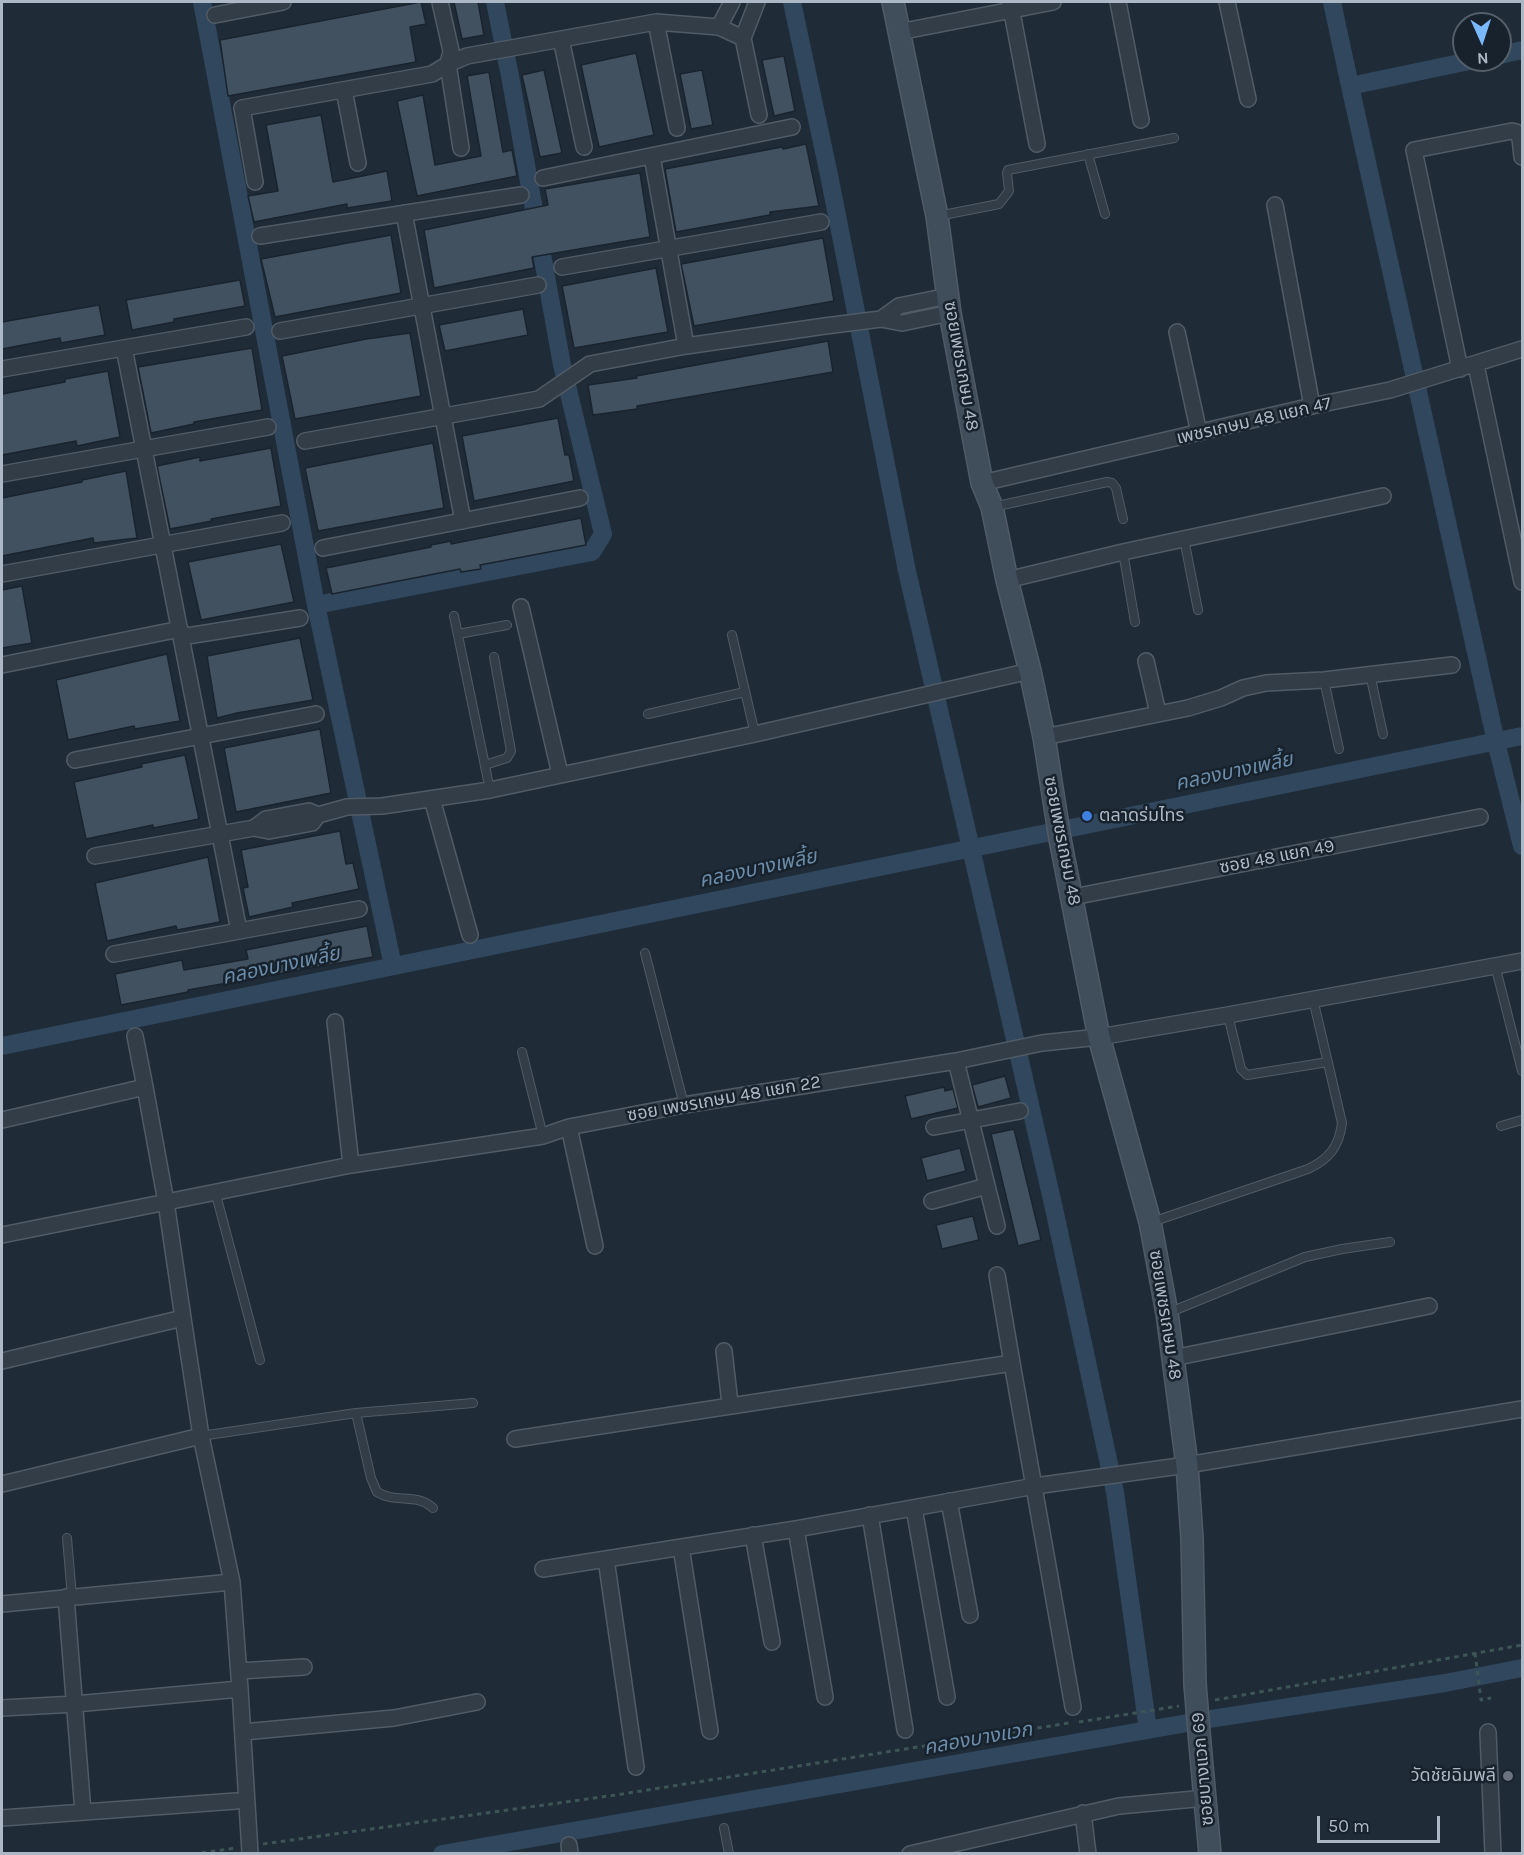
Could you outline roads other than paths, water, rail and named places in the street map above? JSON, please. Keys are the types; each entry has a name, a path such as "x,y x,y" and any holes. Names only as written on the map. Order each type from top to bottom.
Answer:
{"street":[{"path":"215,15 283,2"},
{"path":"441,2 451,51 448,63 461,148"},
{"path":"719,27 732,2"},
{"path":"757,2 743,38 759,115"},
{"name":"ซอยเพชรเกษม 48","path":"893,2 937,216 949,304 982,483 992,507 1044,736 1059,830 1099,1037 1150,1222 1167,1313 1187,1465 1192,1538 1195,1684"},
{"path":"899,32 1011,5 1053,2"},
{"path":"1118,2 1141,120"},
{"path":"1227,2 1248,99"},
{"path":"1011,5 1037,144"},
{"path":"656,22 677,128"},
{"path":"255,182 242,108 432,74 448,63 467,56 656,22 719,27 743,38"},
{"path":"561,39 584,147"},
{"path":"345,90 358,163"},
{"path":"543,178 792,127"},
{"path":"1460,369 1414,150 1512,131 1516,132 1520,138 1522,157"},
{"path":"652,156 686,346"},
{"path":"260,236 521,195"},
{"path":"1275,205 1312,406"},
{"path":"404,213 463,521"},
{"path":"562,267 821,222"},
{"path":"280,331 538,285"},
{"path":"305,441 539,399 590,364 686,346 825,326 881,319 902,323 949,304"},
{"path":"2,369 246,327"},
{"path":"1177,332 1199,434"},
{"path":"124,348 239,931"},
{"name":"เพชรเกษม 48 แยก 47","path":"982,483 1390,390 1522,350"},
{"path":"1476,365 1522,582"},
{"path":"2,474 268,427"},
{"path":"1007,579 1383,496"},
{"path":"323,548 580,498"},
{"path":"2,574 282,523"},
{"path":"521,607 560,774"},
{"path":"2,665 180,633 300,618"},
{"path":"1146,661 1158,713"},
{"path":"1044,736 1200,705 1243,688 1266,683 1324,680 1452,665"},
{"path":"95,856 254,828 269,831 312,823 318,815 347,807 382,806 490,790 754,734 1030,671"},
{"path":"75,760 316,714"},
{"path":"432,799 470,935"},
{"name":"ซอย 48 แยก 49","path":"1073,897 1480,817"},
{"path":"114,954 359,909"},
{"name":"ซอย เพชรเกษม 48 แยก 22","path":"2,1235 351,1165 543,1136 569,1127 684,1105 956,1060 1042,1043 1099,1037 1228,1015 1522,961"},
{"path":"335,1022 351,1165"},
{"path":"135,1036 166,1202 201,1436 232,1582 249,1849"},
{"path":"956,1060 998,1226"},
{"path":"2,1120 145,1088"},
{"path":"934,1127 1020,1112"},
{"path":"569,1127 595,1246"},
{"path":"932,1201 987,1186"},
{"path":"997,1275 1073,1707"},
{"path":"1173,1358 1429,1306"},
{"path":"2,1361 183,1318"},
{"path":"724,1351 730,1404"},
{"path":"515,1439 1012,1362"},
{"path":"543,1569 796,1529 1035,1486 1187,1465 1522,1410"},
{"path":"2,1484 201,1436"},
{"path":"949,1501 970,1615"},
{"path":"914,1508 946,1697"},
{"path":"870,1515 905,1730"},
{"path":"796,1529 825,1697"},
{"path":"753,1535 772,1642"},
{"path":"681,1547 710,1731"},
{"path":"606,1559 636,1767"},
{"path":"2,1604 232,1582"},
{"path":"69,1597 83,1812"},
{"path":"239,1671 304,1667"},
{"name":"ซอยบางแวก 69","path":"1195,1684 1210,1854"},
{"path":"2,1708 75,1704 240,1689"},
{"path":"243,1732 394,1718 477,1702"},
{"path":"1488,1732 1493,1854"},
{"path":"910,1854 978,1846 1083,1813 1119,1806 1206,1798"},
{"path":"2,1818 236,1801"},
{"path":"1083,1813 1088,1854"}],"lane":[{"path":"937,216 999,204 1009,191 1006,173 1008,170 1174,138"},
{"path":"1088,154 1105,214"},
{"path":"992,507 1107,482 1112,483 1116,488 1123,519"},
{"path":"1184,539 1198,610"},
{"path":"1123,552 1135,622"},
{"path":"454,616 490,790"},
{"path":"458,634 507,625"},
{"path":"732,635 754,734"},
{"path":"485,765 507,758 511,751 494,657"},
{"path":"1370,674 1383,734"},
{"path":"1324,680 1339,749"},
{"path":"648,714 745,693"},
{"path":"645,953 684,1105"},
{"path":"1495,965 1522,1071"},
{"path":"1150,1222 1308,1168 1329,1156 1340,1135 1342,1124 1312,999"},
{"path":"1228,1015 1241,1069 1247,1075 1328,1062"},
{"path":"522,1052 543,1136"},
{"path":"1501,1126 1522,1120"},
{"path":"215,1191 260,1360"},
{"path":"1167,1313 1305,1257 1390,1242"},
{"path":"201,1436 356,1413 473,1403"},
{"path":"356,1413 371,1478 378,1492 391,1497 416,1498 433,1508"},
{"path":"67,1538 69,1597"},
{"path":"724,1828 729,1854"}],"waterway":[{"path":"202,2 316,605 393,966"},
{"path":"316,605 592,552 603,534 562,365 495,2"},
{"path":"792,2 829,175 907,571 1053,1204 1115,1492 1148,1730"},
{"path":"1332,2 1350,86"},
{"path":"1512,52 1522,50"},
{"path":"1452,65 1350,86 1496,742 1522,846"},
{"name":"คลองบางเพลี้ย","path":"2,1046 1522,736"},
{"name":"คลองบางแวก","path":"442,1854 1210,1719 1445,1683 1522,1668"}],"place":[{"name":"ตลาดร่มไทร","path":"1087,816"},
{"name":"วัดชัยฉิมพลี","path":"1508,1776"}]}
